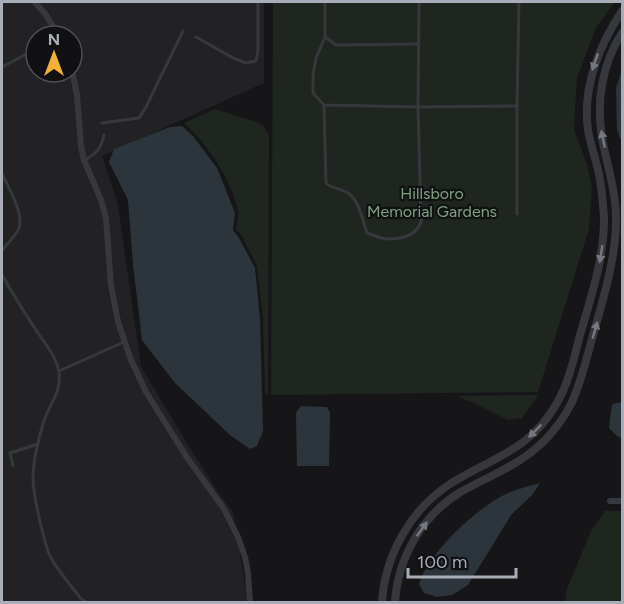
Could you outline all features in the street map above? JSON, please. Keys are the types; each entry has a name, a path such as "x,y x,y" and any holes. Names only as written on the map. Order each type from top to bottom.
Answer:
{"street":[{"path":"35,2 52,24"},
{"path":"382,603 386,576 393,555 404,533 420,511 448,485 505,455 524,442 548,417 560,398 598,272 602,247 604,221 602,198 588,131 588,92 600,49 622,10"},
{"path":"395,603 400,572 407,552 431,516 454,497 514,464 538,446 558,424 578,387 606,289 615,246 616,205 602,135 600,104 603,77 622,33"},
{"path":"75,84 84,160 106,218 111,292 116,316 131,360 146,392 186,456 224,509 238,537 248,573 250,603"},
{"path":"610,501 622,501"}],"lane":[{"path":"196,37 233,58 246,63 255,61 258,50 258,2"},
{"path":"325,2 325,37 316,58 313,93 324,105 326,183 330,187 349,194 356,201 367,233 382,238 412,234 419,228 421,222 418,107 419,2"},
{"path":"517,214 519,2"},
{"path":"102,123 139,118 183,30"},
{"path":"325,37 336,45 418,44"},
{"path":"2,67 24,55"},
{"path":"324,105 517,106"},
{"path":"84,160 102,146 104,135"},
{"path":"2,173 19,211 20,221 19,229 2,251"},
{"path":"2,274 52,353 59,370 57,395 45,417 38,444 33,486 49,553 86,603"},
{"path":"59,370 125,341"},
{"path":"566,382 578,387"},
{"path":"13,466 10,453 38,444"}],"shaded area":[{"path":"2,2 264,2 264,83 102,156 118,204 141,367 188,445 233,512 248,602 2,602"},
{"path":"622,69 622,143 617,130 616,88"},
{"path":"182,126 193,136 217,168 235,213 233,230 255,268 260,319 263,431 257,446 250,449 230,435 175,383 142,340 128,200 109,162 114,149 170,127"},
{"path":"622,402 622,438 609,428 612,404"},
{"path":"301,406 327,407 330,413 329,466 297,466 296,413"},
{"path":"540,483 532,495 511,515 468,585 452,595 437,597 424,593 419,584 424,572 442,547 465,523 500,497"}],"green space":[{"name":"Hillsboro Memorial Gardens","path":"273,2 615,2 596,28 577,78 574,129 592,187 589,229 538,392 271,395"},
{"path":"215,109 262,124 269,135 268,394 265,394 263,319 257,266 236,229 238,210 224,175 201,141 184,123"},
{"path":"538,395 521,420 520,418 508,420 456,396"},
{"path":"605,511 622,511 622,602 565,602 567,589 591,531"}]}
